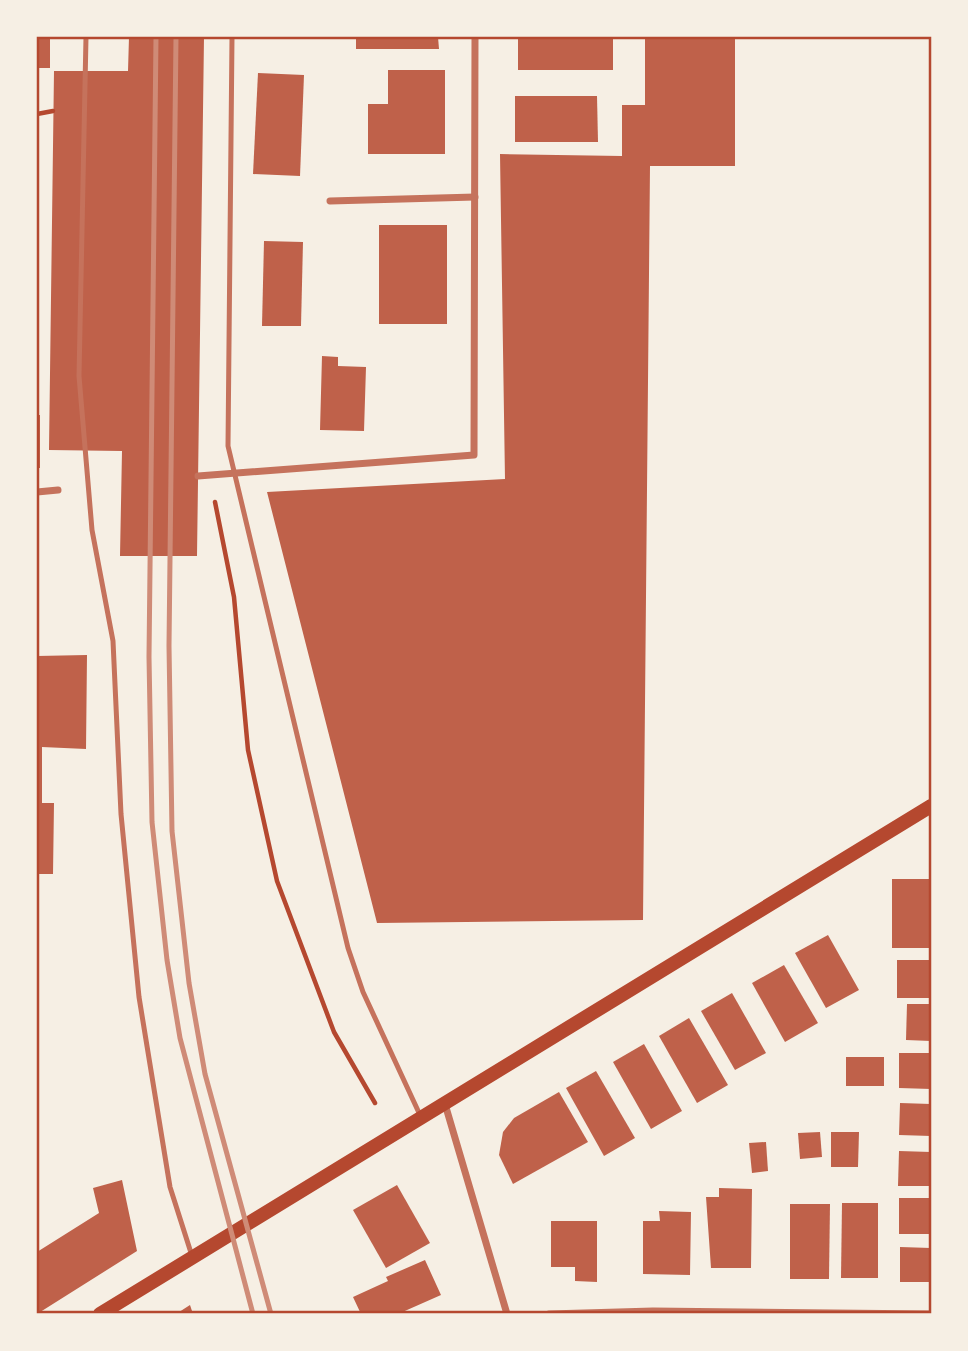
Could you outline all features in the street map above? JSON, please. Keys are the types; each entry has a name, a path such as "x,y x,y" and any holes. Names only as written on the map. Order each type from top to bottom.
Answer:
{"main road":[{"path":"100,1314 931,806"}],"street":[{"path":"198,476 474,455 475,37"},
{"path":"330,201 475,197"},
{"path":"37,492 58,490"},
{"path":"445,1104 508,1314"},
{"path":"549,1314 653,1311 931,1314"}],"lane":[{"path":"86,37 79,376 81,421 95,555 113,641 121,814 139,997 170,1187 193,1259"},
{"path":"232,37 228,433 233,475 351,958 363,992 422,1118"}],"path":[{"path":"37,114 53,111"},
{"path":"215,502 234,597 248,750 277,881 334,1032 375,1103"}],"building":[{"path":"37,37 50,37 50,68 37,68"},
{"path":"129,37 204,37 197,556 120,556 122,451 49,450 54,71 128,71"},
{"path":"356,37 438,37 439,49 356,49"},
{"path":"518,37 613,37 613,70 518,70"},
{"path":"645,37 735,37 735,166 650,166 643,920 377,923 267,492 505,479 500,154 622,156 622,105 645,105"},
{"path":"388,70 445,70 445,154 368,154 368,104 388,104"},
{"path":"258,73 304,75 300,176 253,174"},
{"path":"515,96 597,96 598,142 515,142"},
{"path":"379,225 447,225 447,324 379,324"},
{"path":"264,241 303,242 301,326 262,326"},
{"path":"322,356 338,357 338,366 366,367 364,431 320,430"},
{"path":"37,415 40,415 40,468 37,468"},
{"path":"87,655 86,749 42,747 42,803 54,803 53,874 37,874 37,656"},
{"path":"892,879 931,879 931,948 892,948"},
{"path":"828,935 859,990 826,1008 795,953"},
{"path":"897,960 931,960 931,998 897,998"},
{"path":"784,965 818,1023 785,1042 752,983"},
{"path":"732,993 766,1053 735,1070 701,1011"},
{"path":"907,1004 931,1004 931,1041 906,1040"},
{"path":"689,1018 728,1085 697,1103 659,1036"},
{"path":"644,1044 682,1111 651,1129 613,1062"},
{"path":"899,1053 931,1053 931,1089 899,1088"},
{"path":"846,1057 884,1057 884,1086 846,1086"},
{"path":"596,1071 635,1138 604,1156 566,1088"},
{"path":"559,1092 588,1142 513,1184 499,1155 503,1132 514,1118"},
{"path":"900,1103 931,1104 931,1136 899,1135"},
{"path":"820,1132 822,1157 800,1159 798,1133"},
{"path":"831,1132 859,1132 858,1167 831,1167"},
{"path":"766,1142 768,1171 752,1173 749,1143"},
{"path":"899,1151 931,1152 931,1186 898,1186"},
{"path":"122,1180 137,1251 37,1314 37,1252 99,1213 93,1188"},
{"path":"397,1185 430,1243 386,1268 353,1210"},
{"path":"719,1188 752,1189 751,1268 711,1268 706,1197 719,1197"},
{"path":"899,1198 931,1198 931,1234 899,1234"},
{"path":"842,1203 878,1203 878,1278 841,1278"},
{"path":"790,1204 830,1204 829,1279 790,1279"},
{"path":"659,1211 691,1212 690,1275 643,1274 643,1221 660,1221"},
{"path":"551,1221 597,1221 597,1282 575,1281 575,1267 551,1267"},
{"path":"900,1247 931,1248 931,1282 900,1282"},
{"path":"425,1260 441,1295 398,1314 361,1314 353,1297 388,1281 386,1277"},
{"path":"190,1305 193,1314 176,1314"}],"railway":[{"path":"156,37 149,657 152,822 167,960 180,1038 253,1314"},
{"path":"176,37 169,646 172,831 189,983 205,1074 271,1314"}]}
